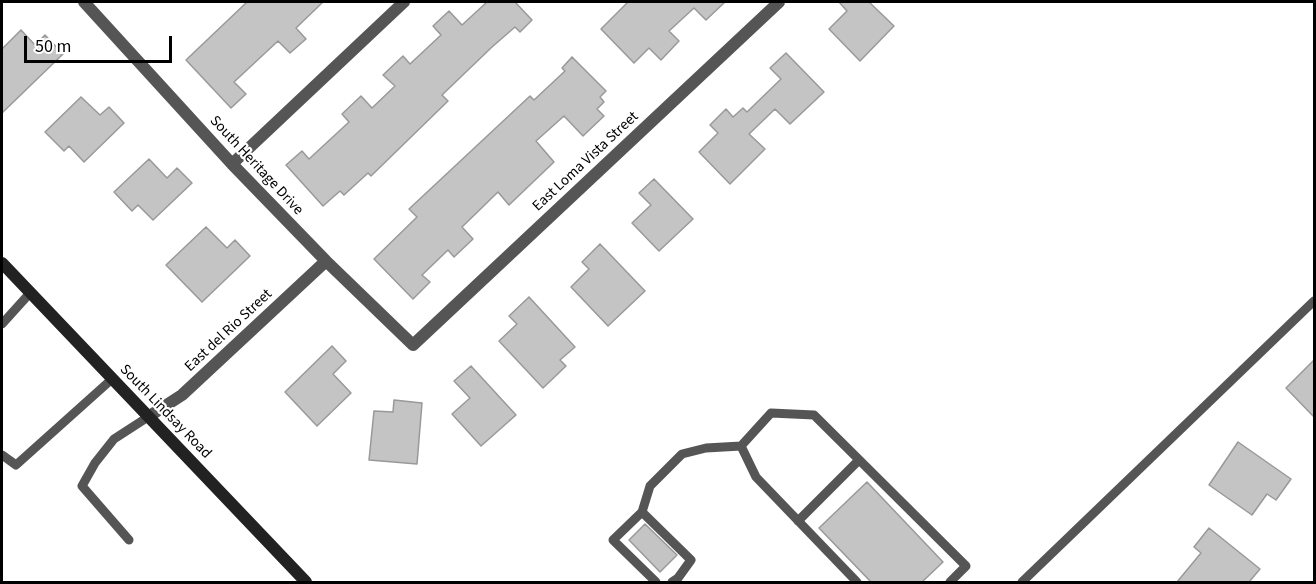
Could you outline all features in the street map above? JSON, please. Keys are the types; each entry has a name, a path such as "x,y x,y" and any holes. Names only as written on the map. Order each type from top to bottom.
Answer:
{"main road":[{"name":"South Lindsay Road","path":"2,263 306,582"}],"street":[{"name":"South Heritage Drive","path":"84,2 232,164 326,261 413,345"},
{"path":"232,164 404,2"},
{"name":"East Loma Vista Street","path":"413,345 779,2"},
{"name":"East del Rio Street","path":"148,417 182,395 326,261"}],"lane":[{"path":"2,324 30,293"},
{"path":"1022,582 1314,301"},
{"path":"2,455 16,465 112,379"},
{"path":"656,582 612,540 642,512 650,486 682,454 706,448 741,446 771,413 814,415 966,566 950,582"},
{"path":"129,540 82,486 95,463 114,439 148,417"},
{"path":"741,446 756,477 857,582"},
{"path":"798,521 860,460"},
{"path":"642,512 691,560 677,581"}],"building":[{"path":"247,2 323,2 296,28 306,39 290,53 278,41 234,82 246,94 231,108 186,60"},
{"path":"487,2 515,2 532,20 520,32 515,27 442,95 448,101 371,176 368,173 344,195 340,191 323,206 286,165 302,151 309,159 349,122 342,114 361,96 372,108 395,86 383,75 403,56 410,64 441,35 433,26 449,11 462,25"},
{"path":"628,2 725,2 706,20 694,8 669,31 679,41 661,60 649,48 634,63 601,29"},
{"path":"839,2 869,2 894,26 860,61 829,29 847,11"},
{"path":"21,30 35,45 45,35 63,54 2,113 2,49"},
{"path":"786,53 824,92 790,124 775,109 749,134 765,149 730,184 699,152 718,133 710,125 726,109 733,117 743,108 747,112 781,79 770,68"},
{"path":"572,57 606,91 600,97 604,102 597,109 604,116 583,136 564,116 536,141 554,162 509,205 498,192 462,227 473,239 454,257 448,250 422,275 430,282 413,299 374,259 417,217 409,209 530,96 534,100 565,71 562,68"},
{"path":"81,97 100,115 109,107 124,123 84,162 69,146 64,151 45,132"},
{"path":"149,159 167,178 177,168 192,183 153,220 138,205 132,211 114,192"},
{"path":"654,179 693,219 659,251 632,223 651,205 639,193"},
{"path":"206,227 227,248 235,240 250,256 202,302 166,265"},
{"path":"600,244 645,291 608,326 571,287 589,269 582,262"},
{"path":"529,297 575,347 560,360 566,366 543,388 499,341 517,324 509,316"},
{"path":"332,346 346,361 333,374 351,393 317,426 285,392"},
{"path":"1314,360 1314,417 1286,388"},
{"path":"471,366 516,415 481,446 452,414 470,398 454,381"},
{"path":"394,400 422,403 417,464 369,460 374,411 393,412"},
{"path":"1238,442 1291,479 1276,500 1267,494 1252,515 1209,485"},
{"path":"867,482 943,562 922,582 871,582 819,528"},
{"path":"645,524 677,555 660,572 629,540"},
{"path":"1209,528 1260,569 1249,582 1177,582 1201,553 1194,547"}]}
